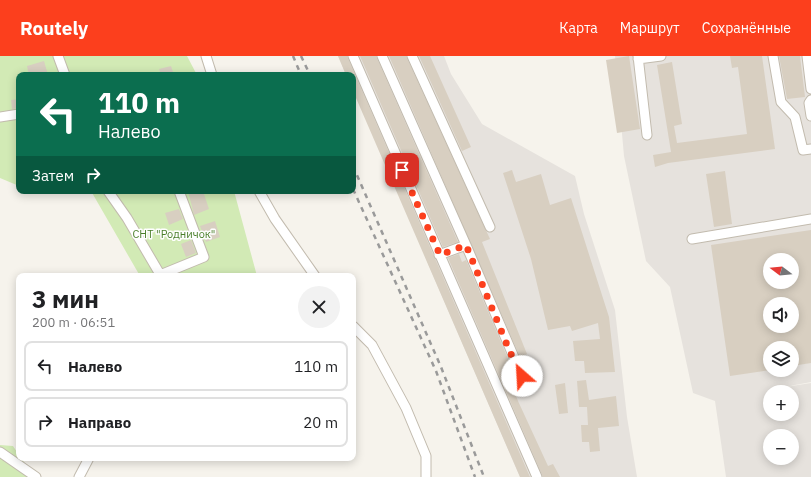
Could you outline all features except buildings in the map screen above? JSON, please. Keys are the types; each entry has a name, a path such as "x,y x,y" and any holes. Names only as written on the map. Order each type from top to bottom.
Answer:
{"street":[{"path":"58,56 65,72"},
{"path":"206,56 211,72"},
{"path":"353,56 537,477"},
{"path":"382,56 466,245 510,352 522,376"},
{"path":"412,56 490,227"},
{"path":"647,135 638,57 661,56"},
{"path":"773,56 781,102 795,117 803,150 811,149"},
{"path":"807,56 811,89"},
{"path":"811,100 811,116"},
{"path":"0,117 16,114"},
{"path":"110,194 127,218 158,273"},
{"path":"167,273 204,257 180,194"},
{"path":"261,194 275,218 313,273"},
{"path":"692,240 811,219"},
{"path":"440,255 466,245"},
{"path":"356,329 372,345 406,408 426,456 426,477"},
{"path":"0,452 36,477"},
{"path":"79,477 87,461"}],"shaded area":[{"path":"338,56 444,56 451,74 482,124 575,176 584,214 615,310 627,417 637,477 520,477 429,266 356,83 356,72 345,72"},
{"path":"615,56 811,56 811,382 795,385 763,385 763,421 799,421 798,385 811,383 811,477 726,477 715,401 693,393 670,287 646,261 624,156"}],"green space":[{"path":"0,56 187,56 195,72 16,72 16,185 0,178"},
{"name":"СНТ \"Родничок\"","path":"93,194 235,194 256,273 138,273"},
{"path":"0,445 13,446 16,450 16,461 23,461 35,477 0,477"}],"railway":[{"path":"293,56 300,72"},
{"path":"301,56 309,72"},
{"path":"356,173 441,367 484,477"},
{"path":"355,194 436,371 475,477"}],"route":[{"path":"402,170 440,255 466,245 510,352 522,376"}]}
